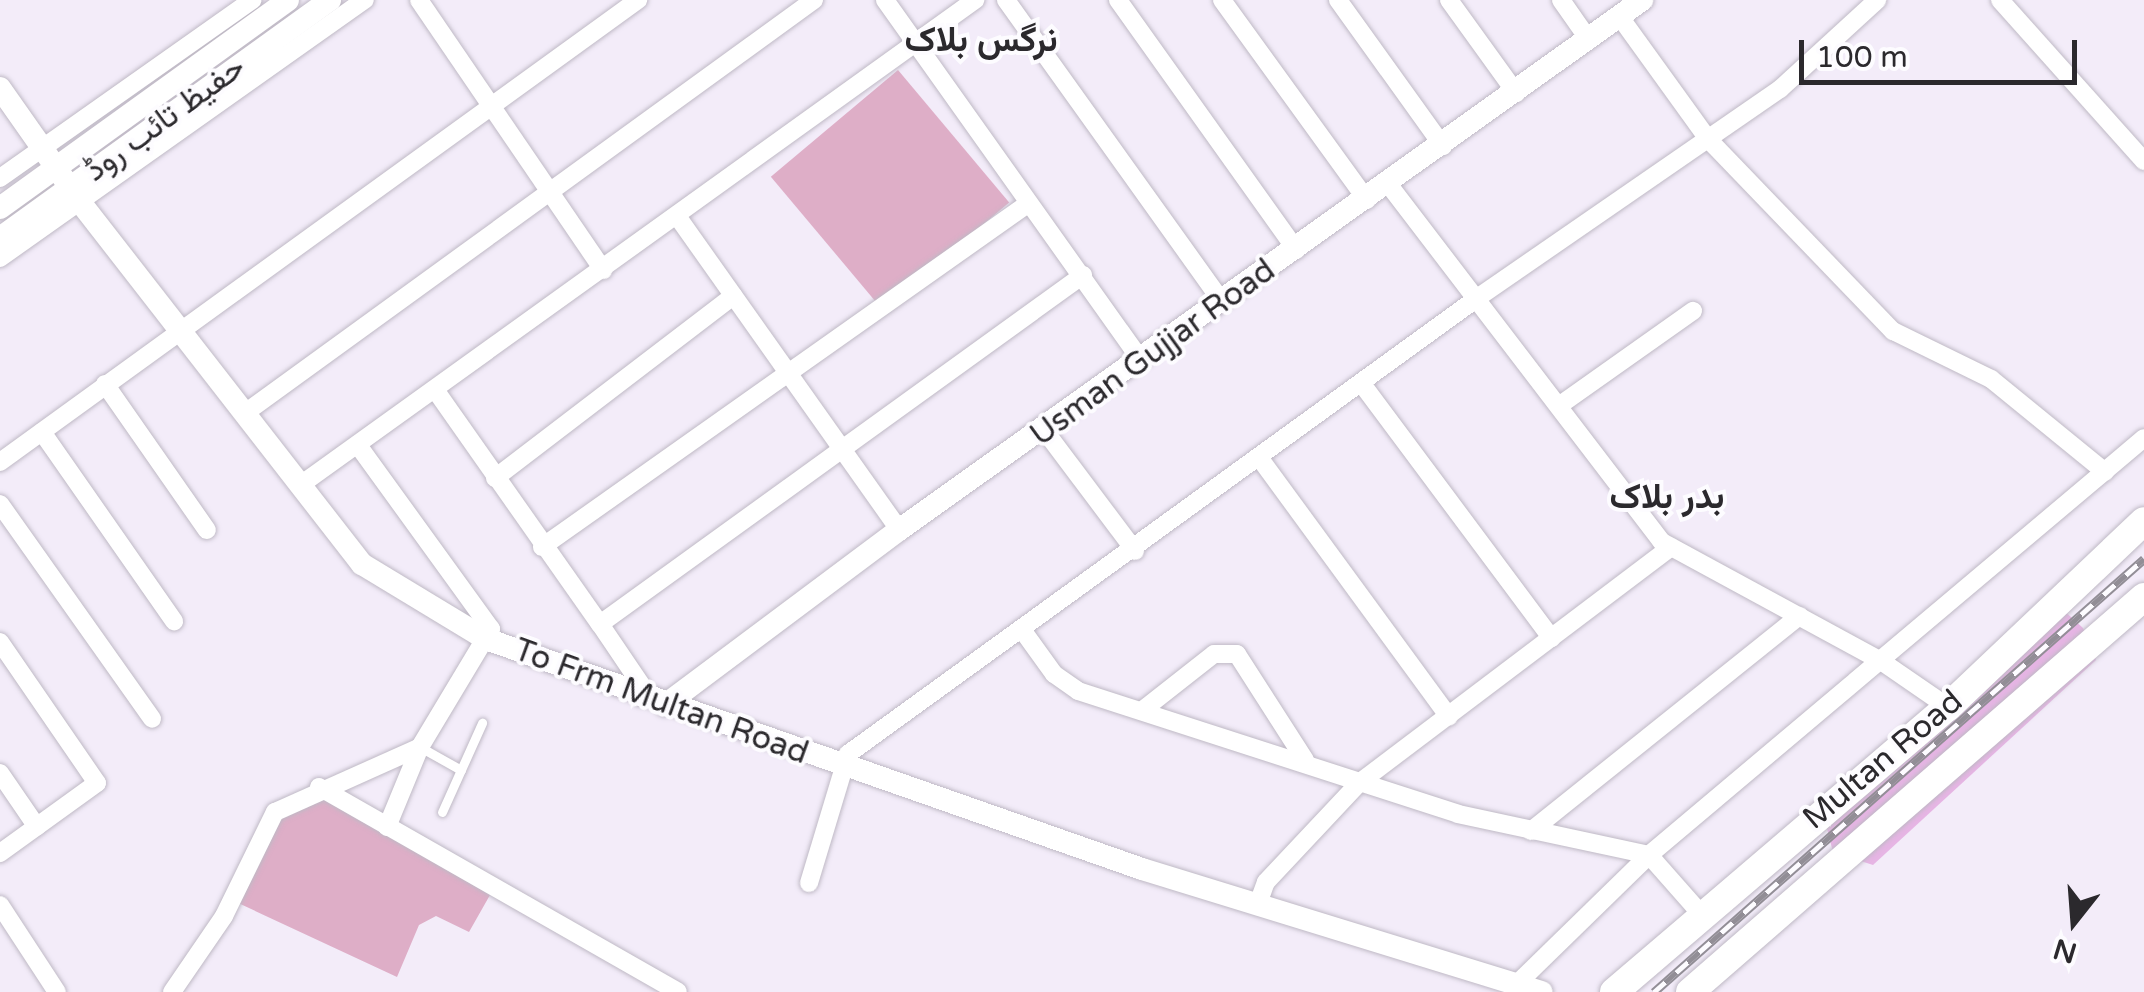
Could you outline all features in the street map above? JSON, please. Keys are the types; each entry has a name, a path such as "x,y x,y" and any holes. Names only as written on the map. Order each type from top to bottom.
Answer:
{"main road":[{"name":"Multan Road","path":"1614,992 1948,707 2144,520"},
{"name":"Multan Road","path":"1690,992 2144,598"}],"street":[{"path":"0,178 252,0"},
{"name":"حفیظ تائب روڈ","path":"0,208 69,186 288,0"},
{"name":"حفیظ تائب روڈ","path":"0,238 330,0"},
{"path":"0,258 69,186 365,0"},
{"path":"419,0 546,192 603,270"},
{"path":"0,462 638,0"},
{"path":"245,413 814,0"},
{"path":"885,0 1141,360"},
{"path":"298,486 975,0"},
{"path":"1006,0 1222,302"},
{"path":"1118,0 1296,250"},
{"path":"1222,0 1367,200"},
{"path":"1338,0 1443,146"},
{"path":"1448,0 1516,93"},
{"path":"1560,0 1589,40"},
{"name":"Usman Gujjar Road","path":"664,706 899,530 1045,431 1642,0"},
{"path":"809,883 848,754 1261,460 1480,296 1780,89 1877,0"},
{"path":"2000,0 2144,160"},
{"path":"1620,17 1708,139 1892,330 1992,379 2104,472"},
{"name":"To Frm Multan Road","path":"0,88 40,149 362,564 486,639 641,698 1142,869 1520,980 1542,992"},
{"path":"1389,185 1480,296 1671,546 1882,660 1948,707"},
{"path":"542,547 786,370 1029,203"},
{"path":"677,216 899,530"},
{"path":"600,624 1083,275"},
{"path":"495,478 733,296"},
{"path":"1560,404 1693,311"},
{"path":"105,384 207,530"},
{"path":"1362,384 1551,638"},
{"path":"436,390 644,689 641,698"},
{"path":"1045,431 1135,551"},
{"path":"42,432 174,621"},
{"path":"1520,980 1650,856 2144,438"},
{"path":"358,444 490,629 420,747 388,827"},
{"path":"1261,460 1449,717"},
{"path":"0,504 152,719"},
{"path":"1259,902 1266,882 1359,783 1671,546"},
{"path":"1531,831 1800,616"},
{"path":"1023,631 1065,685 1305,760 1359,783 1531,831 1650,856 1701,914"},
{"path":"0,642 96,784 0,853"},
{"path":"1144,708 1214,654 1229,652 1245,660 1305,760"},
{"path":"172,992 224,916 276,812 319,787 420,747"},
{"path":"0,773 37,826"},
{"path":"319,787 678,992"},
{"path":"0,905 57,992"}],"lane":[{"path":"442,812 482,723"},
{"path":"420,747 461,770"}],"shaded area":[{"path":"898,70 1009,203 882,309 771,177"},
{"path":"320,796 490,895 469,932 436,916 419,925 397,977 236,902 281,818"}],"building":[{"path":"2060,607 2083,628 2096,660 1873,865 1833,852 1823,813"}],"railway":[{"path":"1654,992 2144,559"}],"district":[{"name":"نرگس بلاک","path":"981,40"},
{"name":"بدر بلاک","path":"1667,497"}]}
